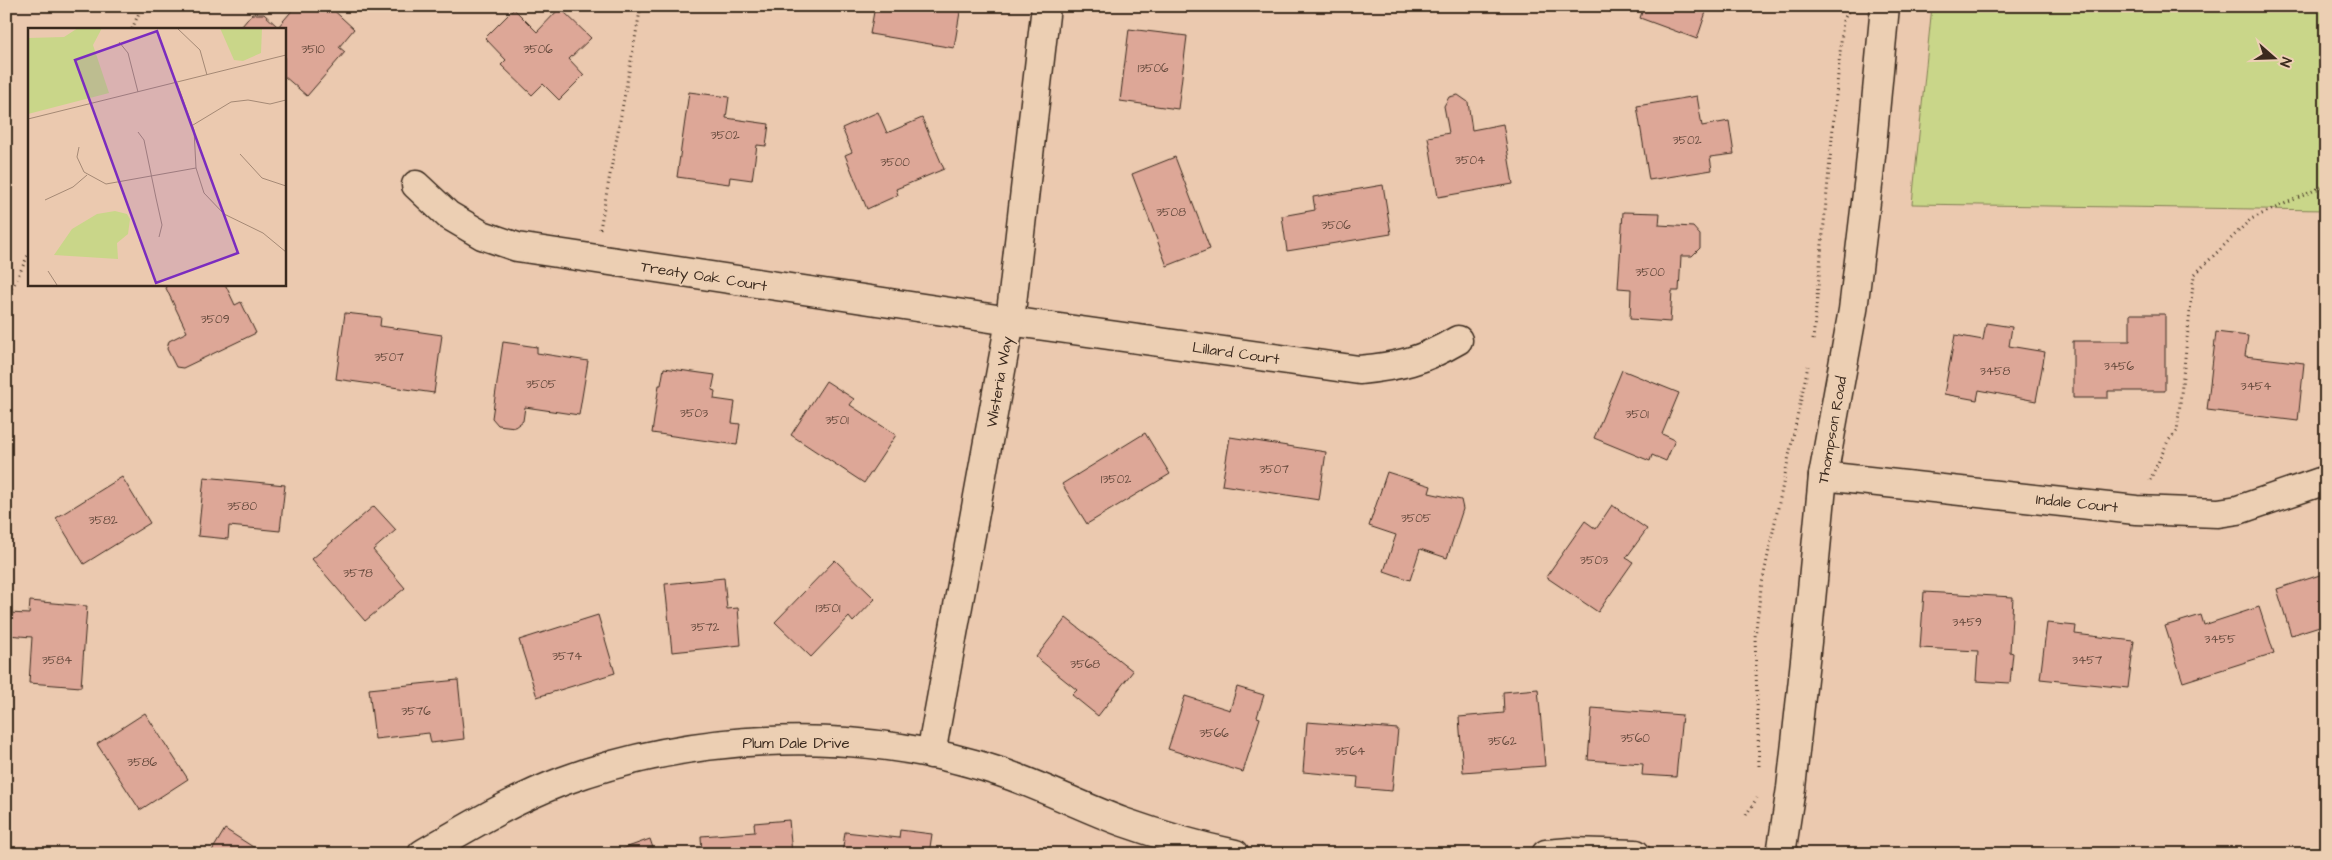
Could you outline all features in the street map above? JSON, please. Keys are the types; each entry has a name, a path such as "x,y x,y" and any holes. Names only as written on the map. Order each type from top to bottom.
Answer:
{"street":[{"name":"Wisteria Way","path":"931,754 1010,321 1046,6"},
{"name":"Thompson Road","path":"1781,854 1791,788 1823,476 1853,310 1869,177 1885,6"},
{"name":"Treaty Oak Court","path":"416,185 448,215 482,235 517,247 1010,321"},
{"name":"Lillard Court","path":"1010,321 1359,370 1398,366 1432,355 1458,340"},
{"name":"Indale Court","path":"1823,476 2136,510 2218,514 2238,510 2326,480"},
{"name":"Plum Dale Drive","path":"422,854 482,818 554,785 612,765 674,750 748,741 839,741 931,754 1000,772 1124,822 1201,847 1235,854"},
{"path":"1546,854 1636,854"}],"path":[{"path":"132,28 142,6"},
{"path":"595,259 641,6"},
{"path":"1813,345 1843,21 1851,6"},
{"path":"2136,510 2168,441 2177,431 2194,275 2251,219 2326,185"},
{"path":"6,302 28,255"},
{"path":"1759,773 1755,638 1761,588 1809,364"},
{"path":"1746,815 1757,797 1757,789"}],"green space":[{"path":"1932,6 2326,6 2326,210 1912,204"}],"building":[{"path":"296,6 329,6 354,29 339,47 345,52 307,96 285,77 285,28 242,28 242,26 252,14 264,14 278,27"},
{"path":"875,6 951,6 950,10 960,12 954,48 870,34"},
{"path":"1644,6 1708,6 1697,39 1640,18"},
{"path":"560,8 591,38 569,59 584,75 559,100 543,84 532,95 501,65 506,60 485,38 514,9 537,32"},
{"path":"1129,29 1187,36 1178,109 1120,101"},
{"path":"689,92 729,97 726,118 769,124 766,146 757,145 752,180 730,177 729,184 677,177"},
{"path":"1458,95 1468,102 1472,130 1503,124 1513,184 1438,197 1428,137 1449,133 1444,106 1449,97"},
{"path":"1697,96 1702,126 1729,121 1734,154 1710,157 1712,170 1649,180 1637,106"},
{"path":"878,112 887,133 922,118 944,169 896,189 898,195 867,209 845,155 852,152 842,128"},
{"path":"1175,157 1210,249 1167,266 1132,174"},
{"path":"1383,185 1391,234 1287,251 1282,216 1315,210 1313,197"},
{"path":"1623,212 1660,213 1659,225 1693,227 1700,235 1700,248 1692,256 1681,256 1679,291 1672,291 1670,322 1630,319 1631,289 1618,288"},
{"path":"164,285 225,285 235,305 241,302 256,333 183,368 176,367 167,349 169,341 187,332"},
{"path":"345,313 381,317 380,326 442,335 434,393 336,379"},
{"path":"2130,314 2165,314 2165,391 2108,391 2108,398 2073,398 2073,341 2130,341"},
{"path":"1986,323 2012,327 2009,346 2045,352 2036,401 1979,390 1977,400 1944,394 1955,335 1983,340"},
{"path":"2216,332 2248,336 2245,356 2304,363 2298,421 2207,410"},
{"path":"503,342 537,347 537,353 588,361 579,415 525,407 523,421 515,427 498,425 492,418"},
{"path":"664,368 715,375 712,390 715,391 714,399 735,402 732,423 740,424 737,445 652,433 659,385 661,385"},
{"path":"1622,370 1679,393 1662,434 1675,440 1666,461 1652,455 1650,461 1594,438"},
{"path":"826,381 854,399 850,405 896,435 864,483 791,435"},
{"path":"1145,433 1170,474 1087,524 1062,484"},
{"path":"1230,437 1326,452 1319,500 1222,485"},
{"path":"1387,472 1431,486 1429,493 1461,500 1463,509 1447,558 1420,549 1410,580 1384,571 1396,535 1369,526"},
{"path":"122,477 150,523 84,564 56,518"},
{"path":"204,477 285,485 280,531 229,526 228,539 198,536"},
{"path":"1612,505 1647,529 1626,558 1633,562 1598,612 1546,577 1585,521 1596,529"},
{"path":"374,506 396,530 373,550 405,588 365,621 312,559"},
{"path":"835,560 875,599 853,622 849,617 811,657 775,622"},
{"path":"2326,573 2326,624 2291,635 2277,589"},
{"path":"724,578 727,609 738,608 741,645 672,652 665,584"},
{"path":"1924,592 2013,597 2010,652 2013,653 2010,683 1976,681 1978,651 1920,648"},
{"path":"30,601 87,606 81,687 29,683 32,637 7,635 8,613 29,614"},
{"path":"2259,607 2274,653 2183,682 2165,626 2201,615 2204,625"},
{"path":"598,615 615,673 537,697 519,640"},
{"path":"1066,618 1133,671 1098,716 1072,695 1077,690 1036,657"},
{"path":"2047,623 2076,626 2075,634 2134,641 2128,688 2040,679"},
{"path":"458,680 464,739 431,743 429,733 375,739 369,689"},
{"path":"1237,687 1264,695 1257,717 1260,718 1243,772 1168,749 1185,696 1230,710"},
{"path":"1538,689 1545,766 1463,772 1459,717 1504,713 1503,692"},
{"path":"1592,708 1682,715 1676,777 1642,775 1643,764 1588,760"},
{"path":"145,713 188,779 140,810 97,744"},
{"path":"1307,722 1398,729 1392,791 1357,788 1358,777 1303,772"},
{"path":"789,820 792,854 702,854 701,836 755,832 754,823"},
{"path":"225,829 264,854 210,854"},
{"path":"900,830 932,834 929,854 842,854 845,832 899,838"},
{"path":"650,839 655,854 615,854 614,852"}]}
